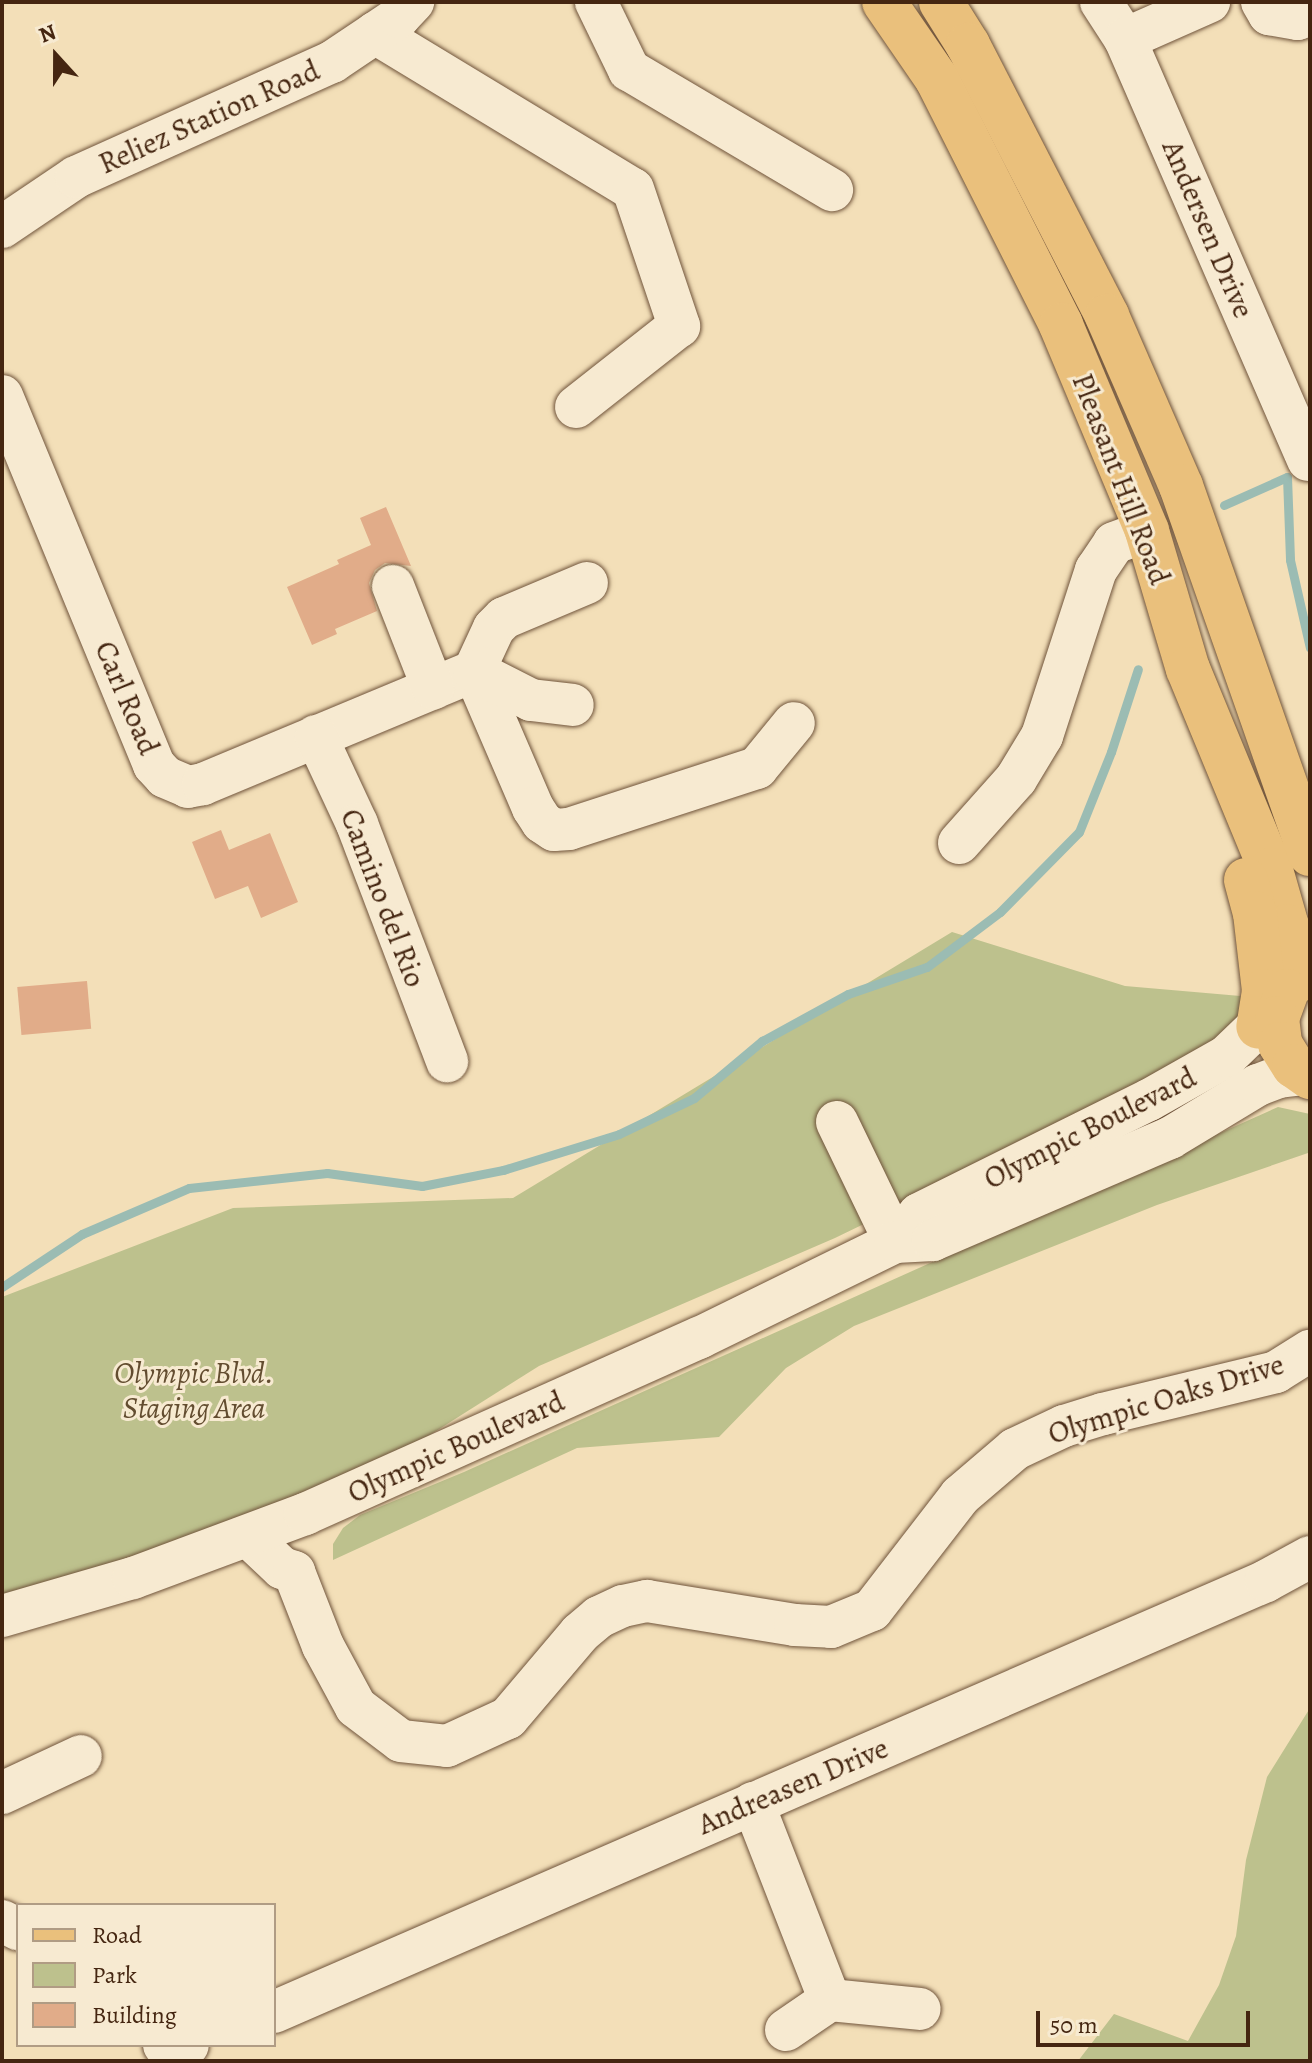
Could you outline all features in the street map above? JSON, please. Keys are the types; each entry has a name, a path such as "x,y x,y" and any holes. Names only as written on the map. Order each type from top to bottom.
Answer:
{"main road":[{"name":"Pleasant Hill Road","path":"884,2 937,79 1061,325 1147,531 1188,669 1271,870 1287,926 1286,996"},
{"name":"Pleasant Hill Road","path":"941,2 968,45 1107,316 1181,486 1310,854"},
{"path":"1188,669 1255,913 1264,991 1286,996"},
{"name":"Olympic Boulevard","path":"1286,996 1280,1044 1286,1056 1307,1076"}],"street":[{"name":"Reliez Station Road","path":"2,227 76,177 332,62 413,2"},
{"path":"596,2 629,70 832,190"},
{"name":"Andersen Drive","path":"1101,2 1125,39 1308,460"},
{"path":"1125,39 1209,2"},
{"path":"1262,2 1269,14 1298,19 1310,14"},
{"path":"375,33 633,189 679,326 576,407"},
{"name":"Carl Road","path":"2,396 154,765 165,777 188,787 203,784 474,671"},
{"path":"959,843 1016,779 1042,736 1096,570 1114,543 1147,531"},
{"path":"587,583 504,618 494,628 474,671 533,808 542,822 554,830 569,829 757,768 794,723"},
{"path":"393,586 433,688"},
{"path":"474,671 531,700 573,705"},
{"name":"Camino del Rio","path":"316,736 357,824 447,1061"},
{"name":"Olympic Boulevard","path":"895,1242 919,1214 1227,1056 1286,996"},
{"name":"Olympic Boulevard","path":"2,1616 133,1578 305,1514 699,1338 895,1242 933,1240 1170,1138 1258,1085 1279,1077 1307,1076"},
{"path":"837,1122 895,1242"},
{"name":"Olympic Oaks Drive","path":"294,1572 323,1646 356,1707 401,1741 447,1746 508,1718 580,1633 599,1617 623,1606 647,1601 795,1625 831,1627 872,1610 960,1496 1015,1449 1064,1426 1103,1414 1276,1372 1310,1351"},
{"path":"248,1536 282,1568 294,1572 300,1560 305,1514"},
{"name":"Andreasen Drive","path":"276,2011 1266,1581 1310,1557"},
{"path":"2,1793 81,1756"},
{"path":"753,1803 830,2000"},
{"path":"786,2030 830,2000 920,2009"}],"green space":[{"name":"Olympic Blvd. Staging Area","path":"952,932 1125,986 1252,997 1247,1015 1159,1081 835,1238 539,1366 305,1514 2,1616 2,1297 233,1208 513,1198"},
{"path":"1278,1107 1310,1114 1310,1156 1308,1153 1157,1205 854,1326 786,1368 719,1437 577,1448 333,1560 333,1544 343,1528 360,1515 464,1472"},
{"path":"1310,1708 1310,2061 1078,2061 1114,2014 1188,2041 1219,1985 1236,1936 1246,1860 1267,1777"}],"building":[{"path":"386,507 411,566 385,563 375,570 369,583 377,611 335,629 337,634 312,645 287,587 339,564 337,560 371,545 360,518"},
{"path":"221,830 229,850 270,833 298,902 261,918 248,886 215,899 192,842"},
{"path":"87,981 91,1029 21,1035 17,987"}],"waterway":[{"path":"1224,505 1287,477 1290,560 1310,648"},
{"path":"2,1287 82,1234 189,1188 327,1173 422,1186 503,1170 619,1134 694,1098 762,1041 848,994 927,967 1000,912 1079,832 1111,752 1138,669"}]}
